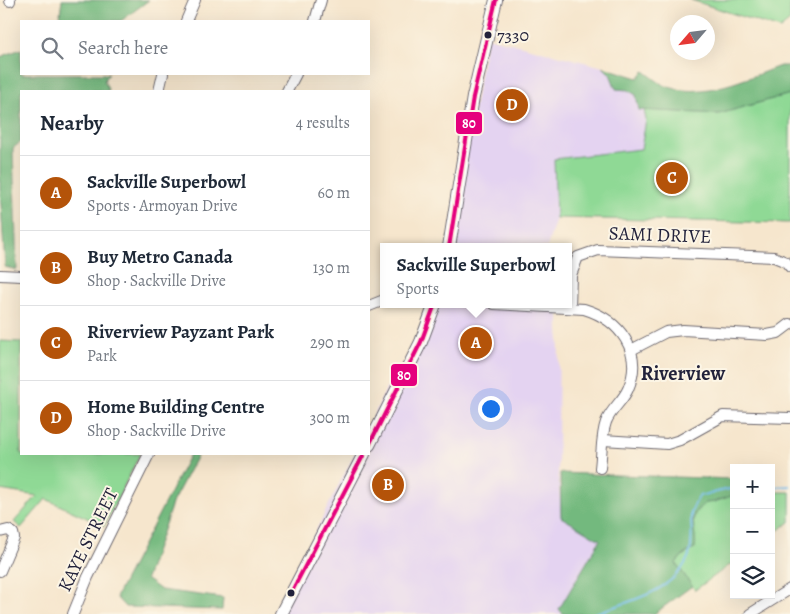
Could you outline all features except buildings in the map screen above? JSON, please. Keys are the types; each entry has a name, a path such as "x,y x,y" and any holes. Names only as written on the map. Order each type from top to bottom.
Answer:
{"main road":[{"path":"450,243 473,97 496,0"},
{"path":"370,444 421,342 434,308"},
{"path":"281,614 363,455"}],"street":[{"path":"186,20 195,0"},
{"path":"315,20 321,0"},
{"path":"159,90 163,75"},
{"path":"288,90 295,75"},
{"name":"SAMI DRIVE","path":"572,281 573,267 578,257 598,250 774,257 786,262 790,267"},
{"path":"0,275 20,276"},
{"path":"570,308 597,313 613,322 631,350 632,375 627,390 606,421 600,468"},
{"path":"631,350 666,332 683,330 767,334 778,333 790,324"},
{"path":"603,440 667,444 680,440 723,416 790,418"},
{"name":"KAYE STREET","path":"73,614 88,577 149,455"},
{"path":"0,532 8,530 13,533 14,538 0,571"},
{"path":"750,614 790,588"}],"shaded area":[{"path":"487,37 603,67 610,74 616,88 628,90 636,95 639,109 644,110 646,120 641,149 554,159 556,218 548,243 450,243"},
{"path":"433,308 559,308 558,471 561,516 600,539 559,609 563,614 278,614 280,603 354,455 370,455 370,423 387,387 421,345"}],"green space":[{"path":"62,0 149,0 122,20 59,20"},
{"path":"691,0 790,0 790,21 780,29"},
{"path":"20,49 20,75 108,75 104,80 109,90 20,90 20,143 13,148 17,270 5,267 0,189 0,57"},
{"path":"780,66 790,66 790,94 719,114 639,110 636,95 628,90 616,89 610,74 603,67 638,78 644,71 666,86 680,90 694,90 724,86"},
{"path":"790,94 790,223 556,218 554,159 641,149 646,120 644,110 719,114"},
{"path":"0,341 20,342 20,455 140,455 104,526 46,499 21,528 14,522 37,496 0,490"},
{"path":"189,455 197,455 173,501 146,579 161,590 223,598 222,610 125,607 116,597"},
{"path":"560,473 730,479 730,496 706,503 695,513 693,523 695,548 683,555 676,563 692,586 654,614 563,614 559,609 600,540 561,517"},
{"path":"775,492 790,492 790,522 775,532"},
{"path":"730,496 730,565 695,590 676,563 683,555 693,550 695,543 695,513 706,503"}],"waterway":[{"path":"775,487 790,486"},
{"path":"593,614 650,593 675,577 684,566 690,552 692,537 691,513 699,496 730,489"}],"transit line":[{"name":"80","path":"450,243 473,97 496,0"},
{"name":"80","path":"370,443 421,342 434,308"},
{"name":"80","path":"291,593 363,455"}],"place":[{"name":"7330","path":"488,35"},
{"name":"Home Building Centre","path":"512,105"},
{"name":"Riverview Payzant Park","path":"672,178"},
{"name":"Sackville Superbowl","path":"476,343"},
{"name":"Buy Metro Canada","path":"388,485"}],"district":[{"name":"Riverview","path":"683,373"}]}
